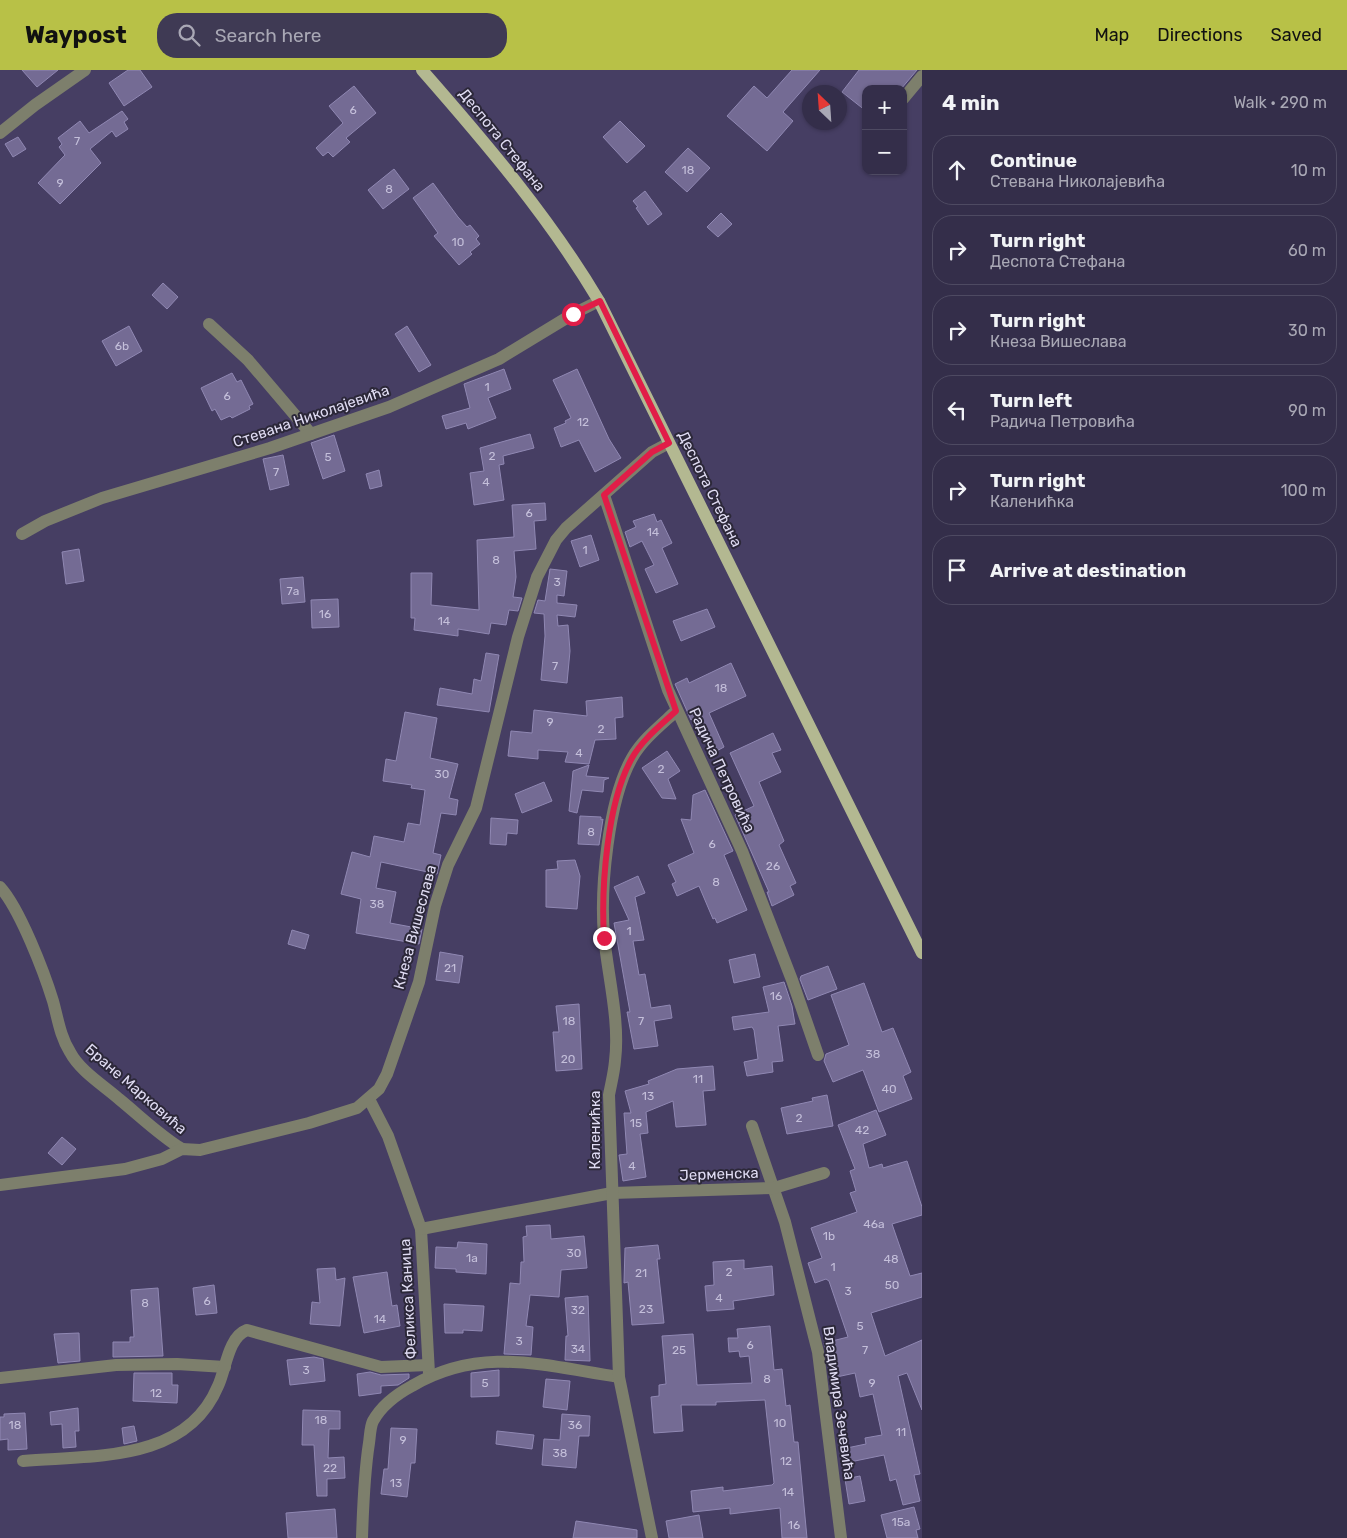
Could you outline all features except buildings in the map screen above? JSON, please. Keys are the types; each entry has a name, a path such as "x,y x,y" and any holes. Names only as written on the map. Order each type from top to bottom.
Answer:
{"main road":[{"name":"Деспота Стефана","path":"422,70 476,131 542,215 577,264 600,301 922,953"}],"street":[{"path":"0,132 34,105 85,70"},
{"path":"907,94 922,76"},
{"name":"Стевана Николајевића","path":"22,534 54,517 102,498 208,468 389,407 447,383 499,358 573,314 600,301"},
{"path":"209,324 248,360 311,434"},
{"name":"Кнеза Вишеслава","path":"0,1185 126,1169 162,1159 182,1149 200,1150 309,1123 357,1108 379,1089 387,1074 419,982 435,906 448,865 476,808 518,637 537,577 556,540 566,528 652,452 669,443"},
{"name":"Радича Петровића","path":"604,495 676,711 742,851 792,980 818,1055"},
{"name":"Каленићка","path":"652,1538 619,1377 609,1095 615,1060 615,1041 603,923 611,821 620,783 632,757 676,711"},
{"name":"Бране Марковића","path":"0,887 15,911 40,963 54,1002 60,1032 70,1054 89,1074 166,1140 182,1149"},
{"name":"Феликса Каница","path":"362,1538 363,1480 372,1422 392,1399 428,1370 421,1228 388,1136 369,1099"},
{"name":"Владимира Зечевића","path":"752,1126 785,1222 818,1352 841,1538"},
{"name":"Јерменска","path":"421,1228 612,1193 774,1188 824,1173"},
{"path":"23,1461 119,1454 144,1449 166,1440 196,1422 218,1387 237,1336 247,1330 381,1367 428,1370 472,1362 506,1360 619,1377"},
{"path":"0,1378 116,1365 177,1364 225,1367"}],"route":[{"path":"573,314 600,301 669,443 652,452 604,495 676,711 632,757 620,783 614,802 610,830 603,923 604,938"}]}
